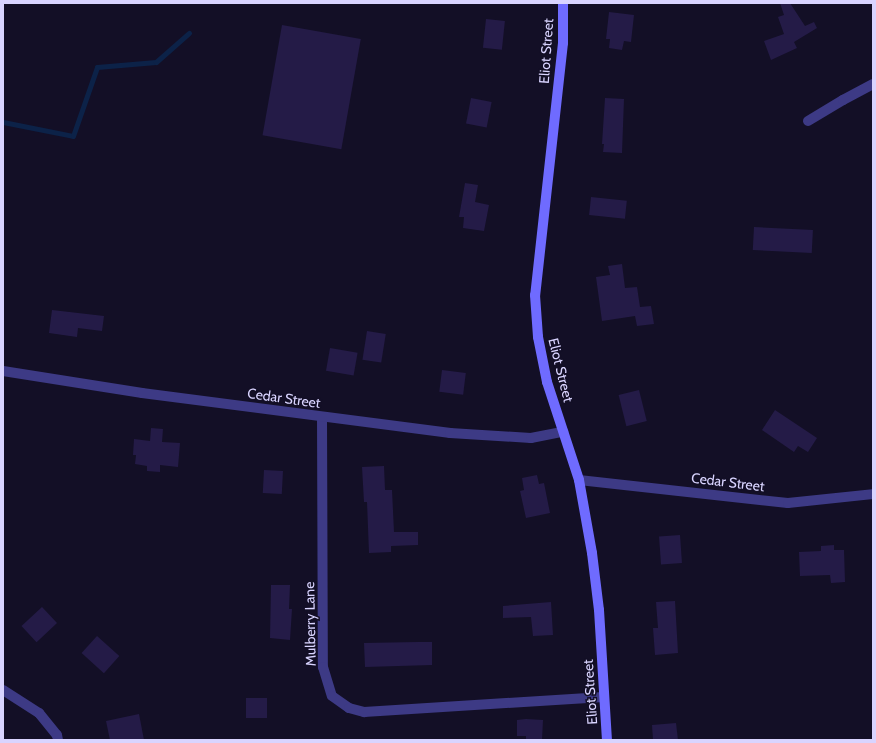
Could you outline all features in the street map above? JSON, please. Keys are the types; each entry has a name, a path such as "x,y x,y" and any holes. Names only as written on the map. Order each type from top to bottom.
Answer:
{"main road":[{"name":"Eliot Street","path":"563,3 562,43 535,295 538,337 547,382 579,480 592,553 599,610 608,740"}],"street":[{"path":"808,121 873,84"},
{"name":"Cedar Street","path":"3,371 142,393 450,433 531,438 563,432"},
{"name":"Mulberry Lane","path":"322,417 323,667 332,696 349,708 364,712 604,697"},
{"name":"Cedar Street","path":"579,480 788,503 873,494"},
{"path":"3,690 39,713 57,735 58,740"}],"building":[{"path":"780,3 790,3 805,26 814,22 817,28 794,42 797,48 771,60 764,41 784,34 778,17 784,15"},
{"path":"609,12 634,15 631,42 624,41 622,50 609,48 610,39 606,39"},
{"path":"486,19 505,21 502,50 483,48"},
{"path":"282,25 361,39 341,149 263,135"},
{"path":"471,98 492,102 487,128 466,124"},
{"path":"605,98 624,99 622,153 603,152 604,144 602,144"},
{"path":"465,183 478,185 475,202 489,205 484,231 463,228 464,217 459,217"},
{"path":"591,197 627,201 625,219 589,215"},
{"path":"754,227 813,230 812,253 753,250"},
{"path":"622,264 625,288 637,287 640,307 651,306 654,324 637,326 635,316 602,321 596,277 610,275 608,266"},
{"path":"52,310 104,316 102,331 78,328 77,337 49,333"},
{"path":"367,331 386,334 381,363 362,360"},
{"path":"330,348 358,353 354,376 326,371"},
{"path":"442,370 466,373 463,395 439,392"},
{"path":"639,390 647,421 626,426 619,395"},
{"path":"775,410 817,438 808,452 798,446 794,452 762,430"},
{"path":"151,428 163,429 162,442 180,443 178,467 160,465 160,472 147,471 147,466 135,464 136,455 133,455 134,439 150,441"},
{"path":"384,466 385,490 392,490 394,532 418,532 418,545 391,546 391,552 369,553 367,502 364,502 362,467"},
{"path":"264,470 283,471 282,494 263,493"},
{"path":"537,475 539,484 544,483 550,513 526,518 520,491 524,490 522,478"},
{"path":"680,535 682,563 661,564 659,536"},
{"path":"834,545 834,550 844,550 845,582 831,583 830,575 800,576 799,552 821,551 821,546"},
{"path":"271,585 290,585 289,609 292,609 290,640 270,638"},
{"path":"675,601 678,653 655,655 653,628 658,628 656,602"},
{"path":"551,602 553,635 533,636 531,617 503,618 503,606"},
{"path":"42,607 57,623 37,642 22,626"},
{"path":"97,636 119,656 104,673 82,653"},
{"path":"432,642 432,665 365,667 364,643"},
{"path":"246,698 267,698 267,718 246,718"},
{"path":"139,714 144,740 110,740 106,721"},
{"path":"517,720 543,720 542,740 526,740 526,736 517,736"},
{"path":"676,723 678,740 653,740 652,725"}],"waterway":[{"path":"3,122 73,136 97,67 156,62 189,33"}]}
